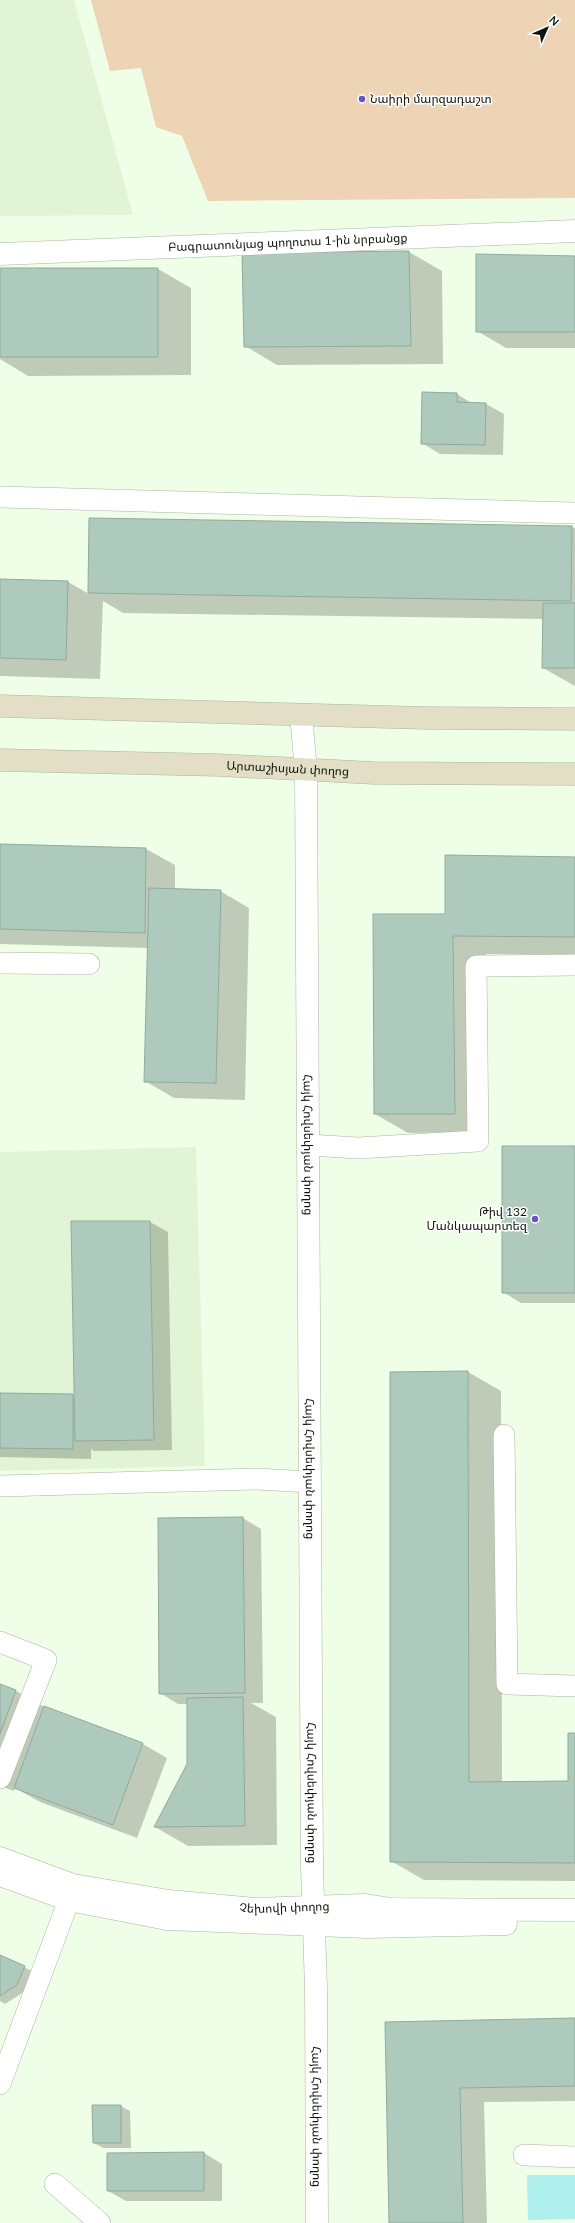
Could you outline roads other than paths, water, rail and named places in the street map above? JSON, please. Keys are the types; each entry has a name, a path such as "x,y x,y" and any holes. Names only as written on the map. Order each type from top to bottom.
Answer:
{"main road":[{"path":"0,706 301,715 575,719"},
{"name":"Արտաշիսյան փողոց","path":"0,760 218,765 306,771 374,773 575,774"}],"street":[{"name":"Բագրատունյաց պողոտա 1-ին նրբանցք","path":"0,254 575,231"},
{"name":"Հայկ Հովսեփյան փողոց","path":"301,715 306,771 313,1917 316,1989 317,2223"},
{"name":"Չեխովի փողոց","path":"0,1858 73,1885 169,1901 255,1909 313,1917 365,1905 391,1909 575,1910"},
{"name":"Չեխովի փողոց","path":"0,1875 69,1900 167,1919 313,1917 575,1923"}],"lane":[{"path":"0,497 575,513"},
{"path":"0,963 89,964"},
{"path":"309,1145 358,1148 478,1141 476,966 575,965"},
{"path":"504,1436 507,1684 575,1686"},
{"path":"0,1486 257,1479 310,1482"},
{"path":"0,1642 46,1660 0,1778"},
{"path":"0,2084 69,1900"},
{"path":"524,2154 575,2156"},
{"path":"55,2184 100,2223"}],"water":[{"path":"527,2175 575,2175 575,2219 528,2220"}],"place":[{"name":"Նաիրի մարզադաշտ","path":"362,99"},
{"name":"Թիվ 132 Մանկապարտեզ","path":"535,1219"}]}
